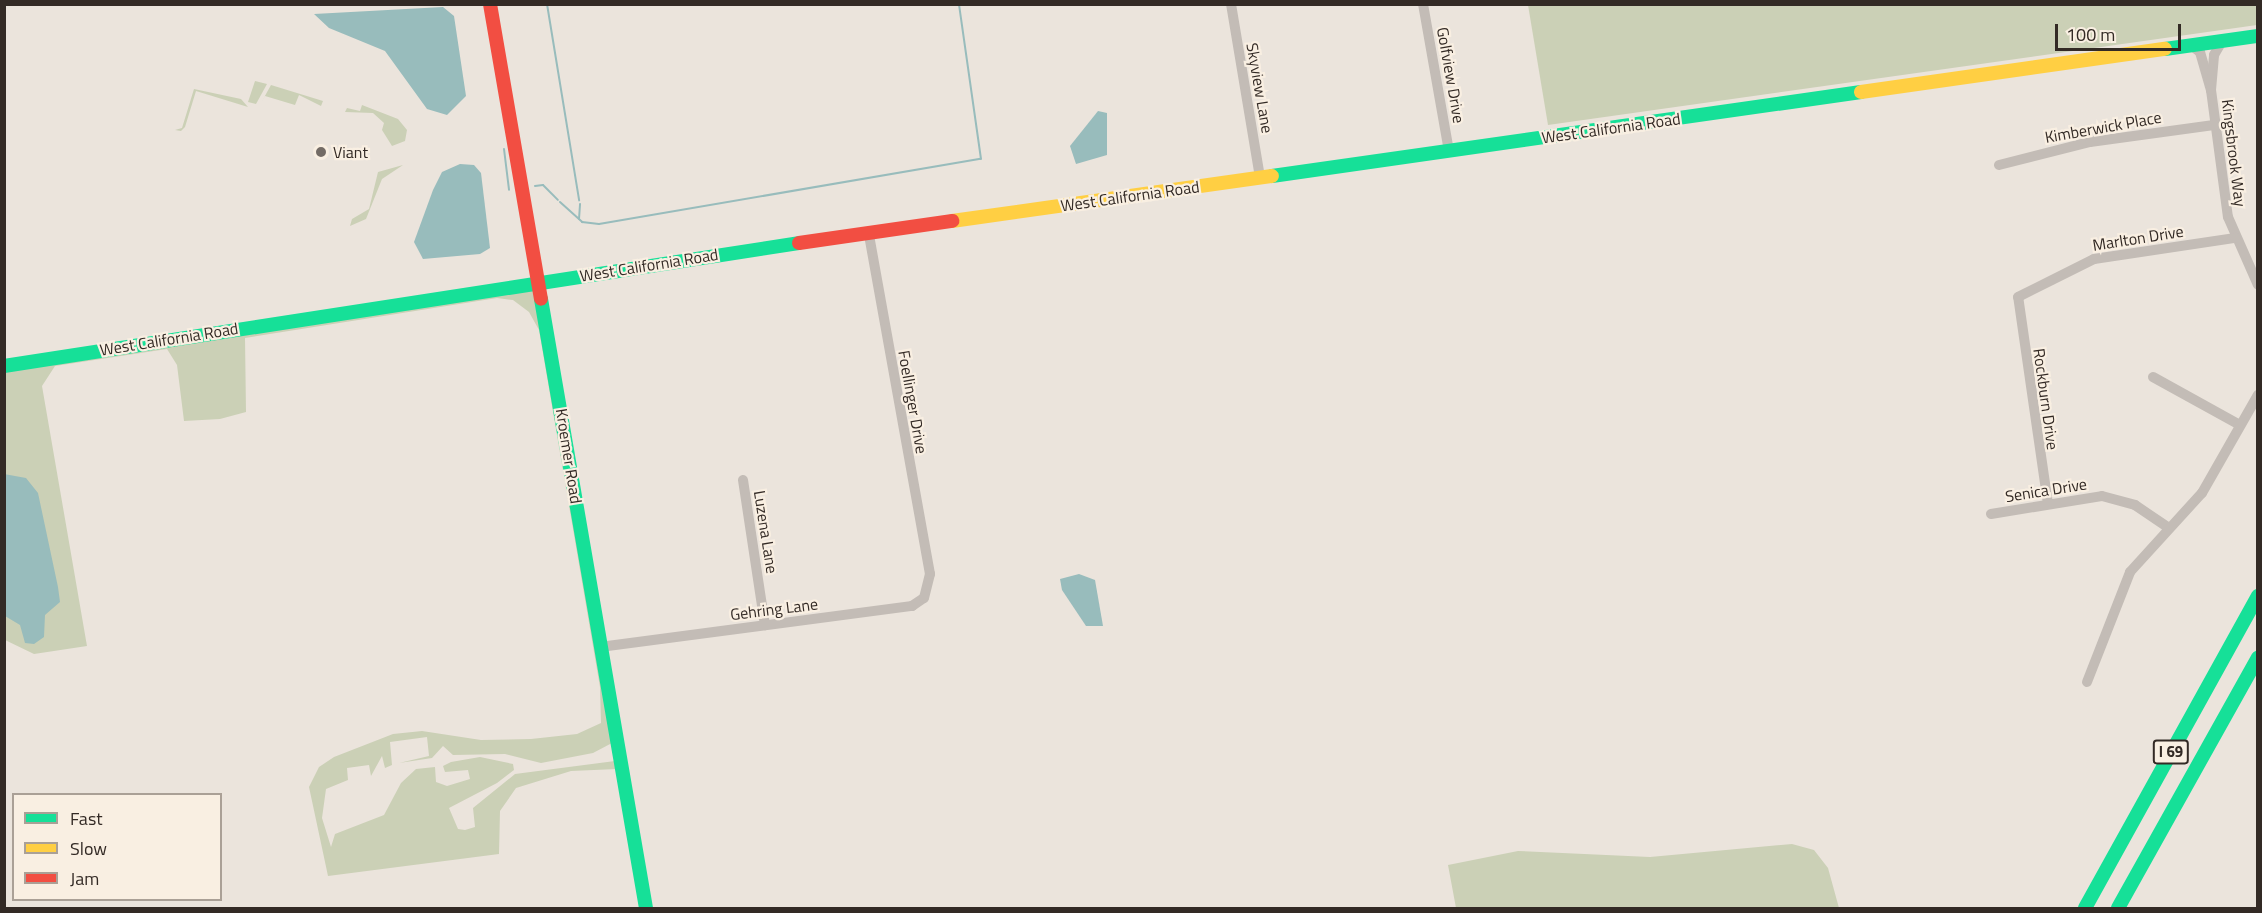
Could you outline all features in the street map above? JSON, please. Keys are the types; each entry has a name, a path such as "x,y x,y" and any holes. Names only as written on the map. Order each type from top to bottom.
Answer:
{"main road":[{"name":"Kroemer Road","path":"490,4 540,282 646,909"},
{"name":"West California Road","path":"4,366 540,282 1260,177 2258,36"},
{"name":"I 69","path":"2085,909 2258,596"},
{"name":"I 69","path":"2118,909 2258,658"}],"street":[{"name":"Skyview Lane","path":"1231,4 1260,177"},
{"name":"Golfview Drive","path":"1423,4 1449,150"},
{"name":"Kingsbrook Way","path":"2222,41 2214,55 2211,90 2214,125 2235,238 2258,285"},
{"name":"Kingsbrook Way","path":"2192,46 2200,52 2211,90"},
{"name":"Kimberwick Place","path":"1999,165 2083,143 2214,125"},
{"name":"Foellinger Drive","path":"869,234 930,574"},
{"name":"Marlton Drive","path":"2018,297 2094,259 2235,238"},
{"name":"Rockburn Drive","path":"2018,297 2048,504"},
{"path":"2153,377 2240,425"},
{"path":"2087,682 2125,582 2169,528 2202,493 2258,395"},
{"name":"Luzena Lane","path":"743,480 765,625"},
{"name":"Senica Drive","path":"1991,514 2048,504 2112,498 2135,505 2169,528"},
{"name":"Gehring Lane","path":"600,647 912,606 930,588 930,574"}],"green space":[{"path":"2257,4 2257,25 1548,125 1528,5"},
{"path":"255,81 267,84 256,104 248,102"},
{"path":"271,85 323,101 321,106 299,95 295,105 265,96 261,103"},
{"path":"194,89 241,99 248,107 196,91 185,127 181,131 175,130 182,128"},
{"path":"362,105 398,119 407,130 405,141 392,146 382,130 384,123 373,113 345,112 347,108 360,111"},
{"path":"403,165 382,179 366,219 350,226 352,219 369,209 378,172"},
{"path":"530,289 534,292 612,743 593,753 541,763 505,754 453,755 443,746 432,758 399,763 429,756 427,737 390,742 392,765 385,768 382,756 371,776 369,765 347,768 348,780 326,789 322,818 331,847 335,834 384,815 401,783 416,769 435,767 436,782 447,786 470,779 468,770 445,772 443,766 451,762 480,757 513,764 514,770 497,783 449,808 458,829 465,830 475,827 473,808 515,774 615,761 617,769 571,771 516,788 500,811 499,854 328,876 309,787 319,767 334,757 393,734 422,731 481,740 531,739 577,734 601,723 600,687 539,330 529,312 513,300 497,298 245,338 246,412 220,419 184,421 177,365 167,349 55,366 42,386 87,646 34,654 5,640 5,369"},
{"path":"1792,844 1814,850 1828,868 1839,908 1456,908 1448,865 1518,851 1650,857"}],"water":[{"path":"443,7 454,16 466,96 447,115 427,109 385,51 329,28 314,14"},
{"path":"1098,111 1107,113 1107,155 1076,164 1070,146"},
{"path":"460,164 474,165 481,173 490,248 480,254 423,259 414,242 433,190 442,172"},
{"path":"4,474 26,478 38,493 58,587 60,602 45,615 44,637 34,644 25,643 20,625 5,616"},
{"path":"1079,574 1095,580 1103,626 1086,626 1062,590 1060,579"}],"waterway":[{"path":"547,4 579,200"},
{"path":"560,202 582,222 599,224 981,159 959,4"},
{"path":"504,149 509,190"},
{"path":"535,186 543,185 558,200"},
{"path":"579,219 580,204"}],"traffic: fast":[{"path":"2165,49 2258,36"},
{"path":"1272,176 1861,92"},
{"path":"4,366 799,243"},
{"path":"541,299 646,908"},
{"path":"2085,908 2258,596"},
{"path":"2118,908 2258,658"}],"traffic: slow":[{"path":"1861,92 2165,49"},
{"path":"952,221 1272,176"}],"traffic: jam":[{"path":"490,4 541,299"},
{"path":"799,243 952,221"}],"place":[{"name":"Viant","path":"321,152"}]}
